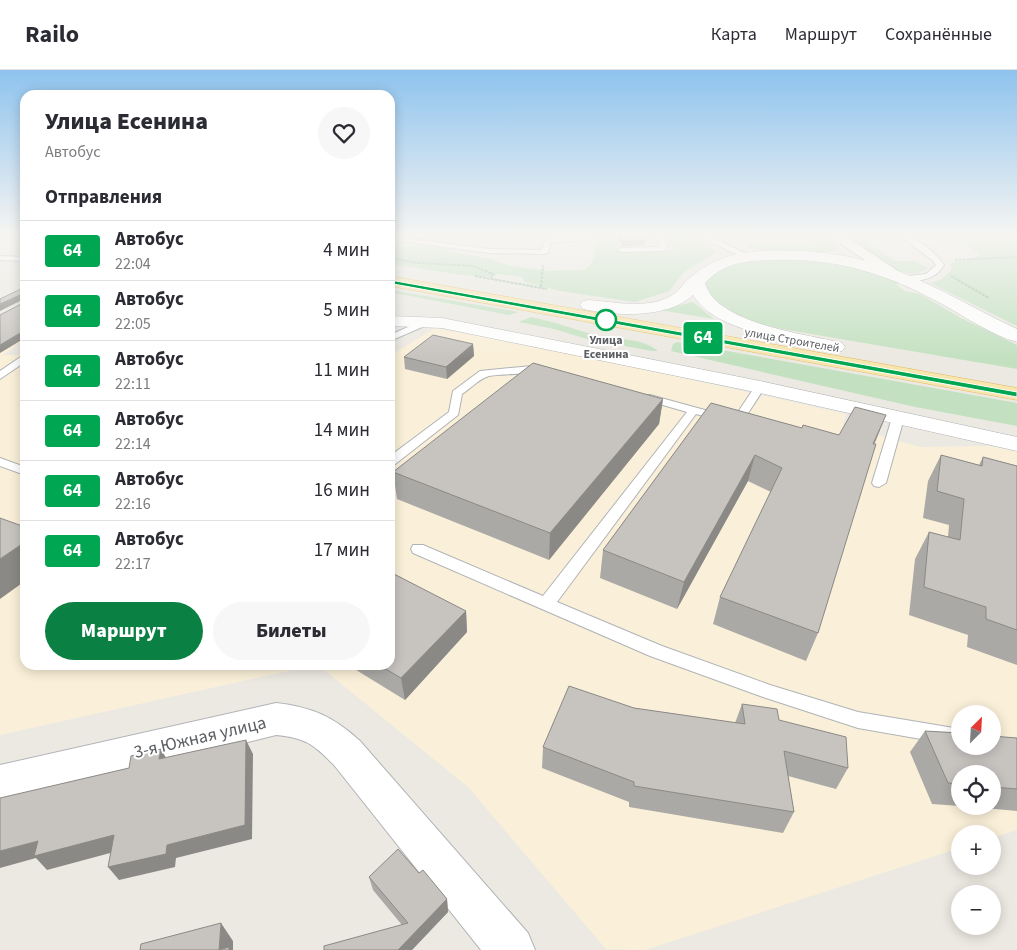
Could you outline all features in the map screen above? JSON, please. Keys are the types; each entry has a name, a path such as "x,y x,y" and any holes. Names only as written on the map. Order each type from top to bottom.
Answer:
{"main road":[{"name":"улица Строителей","path":"420,276 1017,378"},
{"name":"улица Строителей","path":"395,283 1017,394"}],"street":[{"path":"589,305 632,308 657,306 684,295 701,276"},
{"path":"894,276 1017,336"},
{"path":"897,276 902,279"},
{"path":"696,280 703,298 722,313 757,327 835,347"},
{"path":"395,321 442,323 760,387 1017,444"},
{"name":"3-я Южная улица","path":"0,784 276,719 303,722 325,732 347,753 511,950"}],"lane":[{"path":"902,279 927,276"},
{"path":"395,336 426,322"},
{"path":"0,376 20,361"},
{"path":"395,458 454,413 457,393 484,373 532,369 553,372"},
{"path":"637,394 741,423 760,387"},
{"path":"546,604 694,410"},
{"path":"879,482 898,418"},
{"path":"0,462 20,469"},
{"path":"418,549 656,652 858,720 951,736"}],"path":[{"path":"476,276 541,287 552,291"},
{"path":"541,287 542,276"},
{"path":"951,276 993,301"}],"shaded area":[{"path":"435,328 489,338 504,338 846,414 843,425 920,447 990,446 1017,451 1017,830 1001,835 1001,825 951,825 951,851 645,950 606,949 468,787 324,670 395,670 395,353"},
{"path":"0,338 20,339 20,342 3,355 20,355 20,670 292,670 0,735"}],"green space":[{"path":"514,276 681,276 669,291 635,302 560,291 525,282 522,277"},
{"path":"711,276 886,276 893,278 899,287 905,291 920,294 961,318 1017,345 1017,369 776,328 756,322 721,305 710,295 706,285"},
{"path":"945,276 1017,276 1017,326 930,283 940,280"},
{"path":"395,291 519,312 509,315 395,293"},
{"path":"693,302 714,319 659,310"},
{"path":"531,317 603,337 644,343 658,351 587,339 554,329 519,322"},
{"path":"677,342 1017,403 1017,426 915,407 671,351 673,344"}],"building":[{"path":"20,289 20,295 0,304 0,299"},
{"path":"20,305 20,333 0,345 0,315"},
{"path":"433,335 473,344 446,367 404,357"},
{"path":"533,363 663,399 550,533 395,473 395,470"},
{"path":"711,403 802,428 803,425 839,435 855,407 886,415 873,444 876,444 818,633 720,597 782,468 755,455 684,582 603,550"},
{"path":"941,455 982,466 983,457 1017,466 1017,630 986,619 986,607 924,587 929,532 960,540 964,499 937,491"},
{"path":"0,518 20,525 20,545 0,559"},
{"path":"395,575 466,611 401,678 387,670 395,670"},
{"path":"569,686 634,708 745,724 742,704 777,709 779,720 846,737 848,768 784,751 794,812 634,786 634,782 543,747"},
{"path":"925,731 951,732 951,755 1001,755 1001,737 1017,738 1017,789 1001,788 1001,765 951,765 951,783 948,783"},
{"path":"246,740 245,825 167,845 166,854 108,867 114,835 34,856 38,841 0,851 0,798 129,768 131,756 156,750 161,749 159,759"},
{"path":"398,849 419,873 423,870 447,899 398,950 324,950 324,946 408,923 369,877"},
{"path":"221,923 219,950 140,950 141,944"}],"bus line":[{"name":"64","path":"395,282 1017,394"}],"place":[{"name":"Улица Есенина","path":"606,320"}]}
